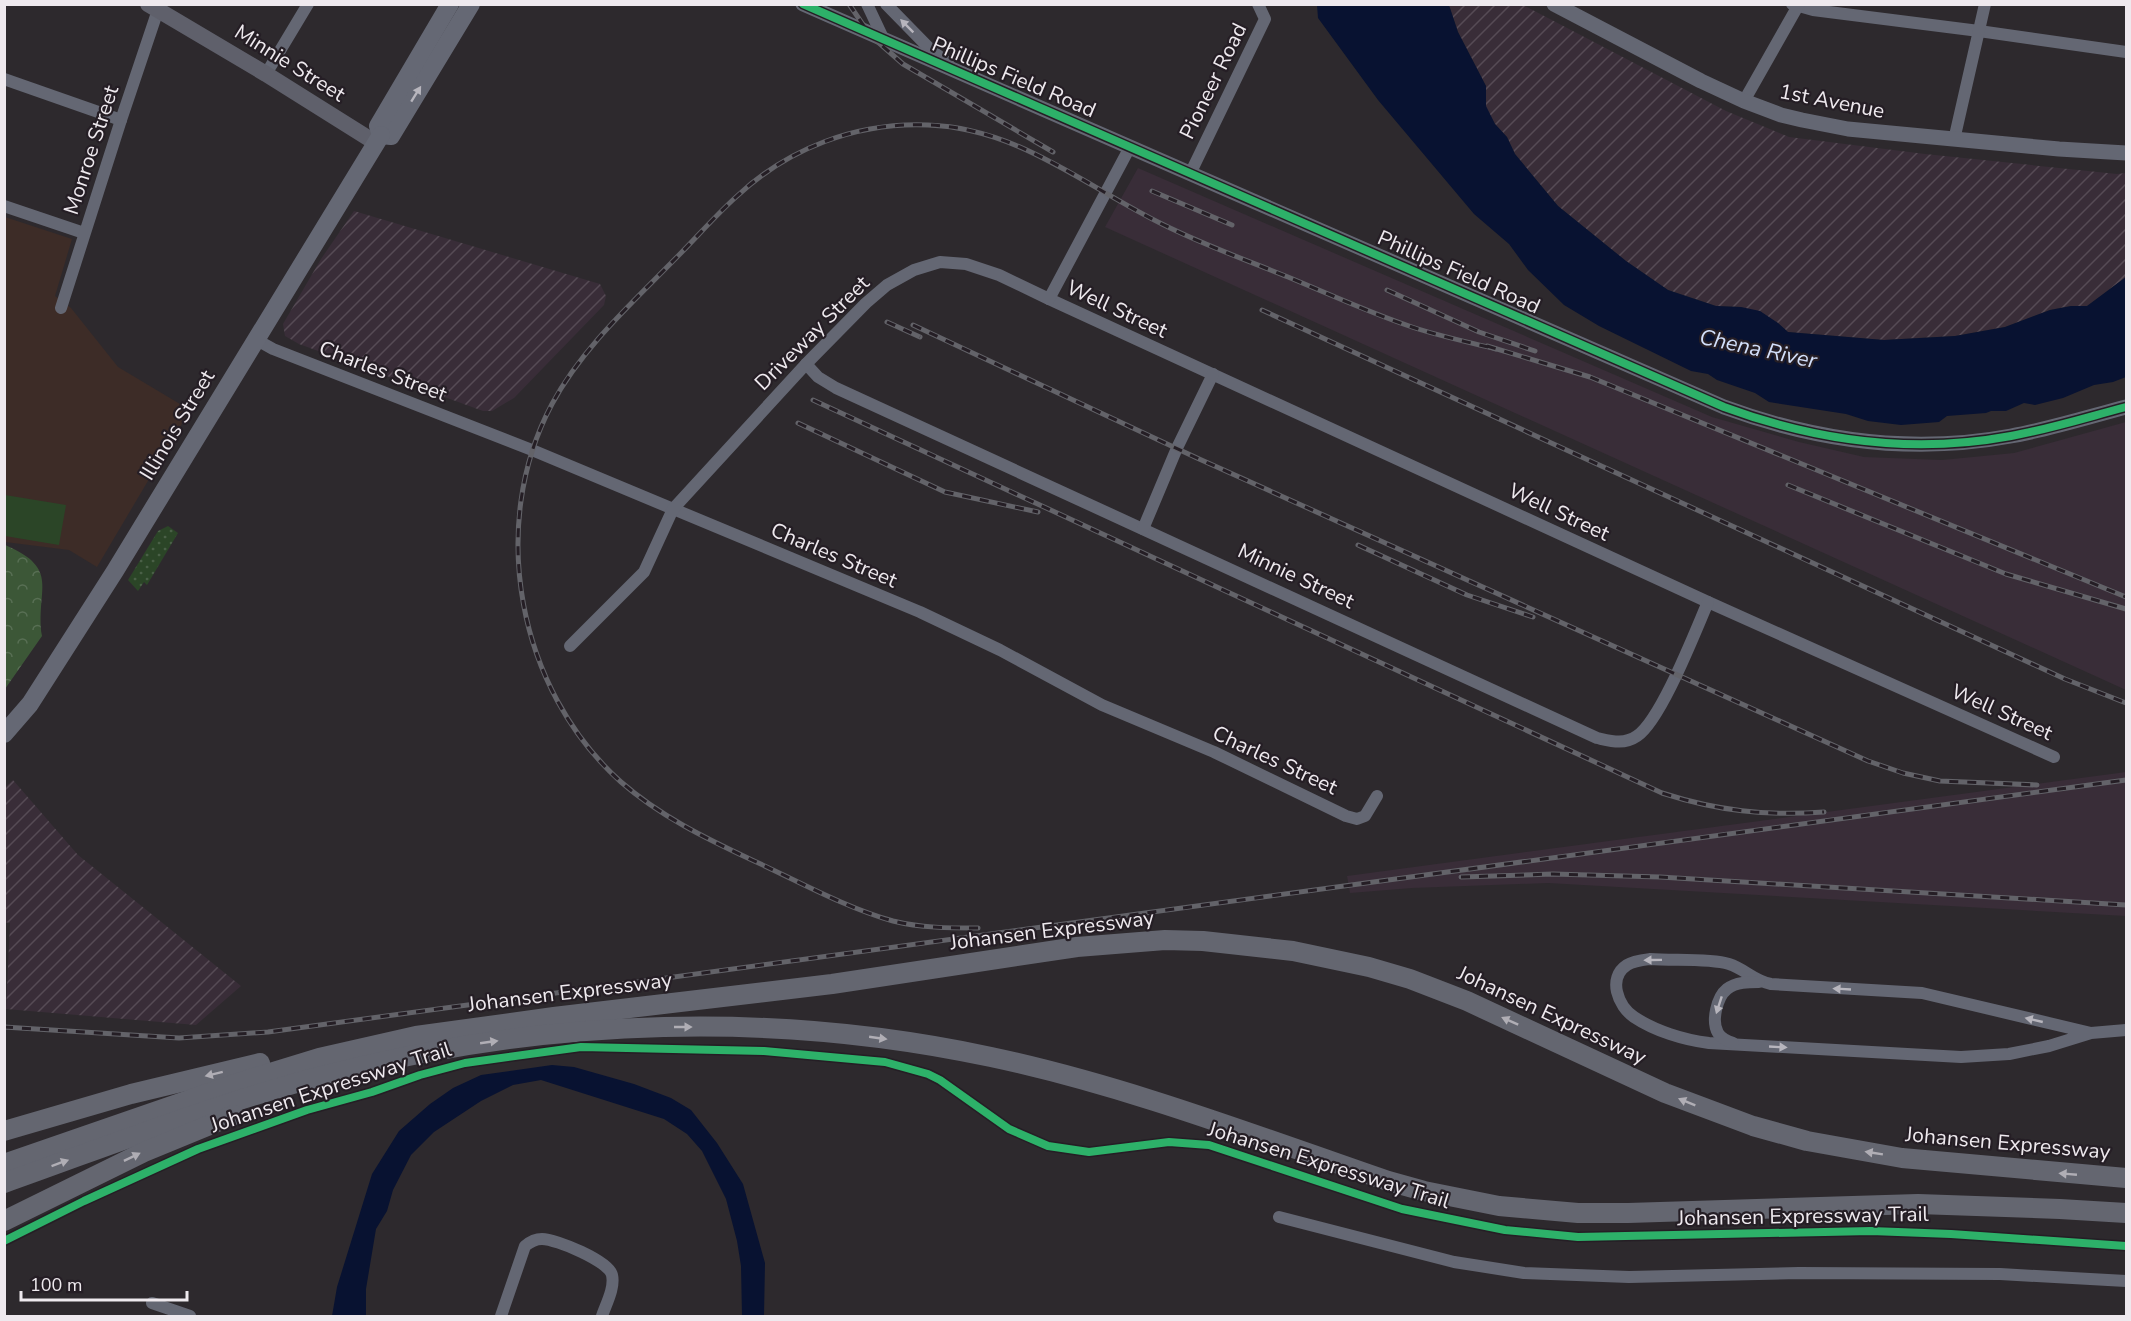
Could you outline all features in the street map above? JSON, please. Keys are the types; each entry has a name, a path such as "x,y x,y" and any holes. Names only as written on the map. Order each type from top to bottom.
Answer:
{"highway":[{"name":"Johansen Expressway","path":"4,1164 248,1080 319,1058 416,1036 832,984 1087,946 1165,940 1212,942 1293,951 1369,967 1467,1001 1674,1097 1753,1126 1808,1141 1902,1158 2127,1178"},
{"name":"Johansen Expressway","path":"4,1183 239,1100 318,1077 425,1052 560,1032 674,1027 815,1031 860,1035 948,1049 1069,1075 1388,1181 1498,1206 1548,1211 1628,1213 1918,1204 2127,1213"},
{"path":"4,1131 131,1094 293,1055 416,1036"},
{"path":"4,1221 144,1152 238,1114 318,1077"}],"main road":[{"name":"Illinois Street","path":"4,734 30,704 108,583 379,139 378,126 450,4"},
{"name":"Illinois Street","path":"379,139 391,136 471,4"},
{"name":"Minnie Street","path":"156,6 266,74 379,139"}],"street":[{"path":"266,74 308,4"},
{"name":"Phillips Field Road","path":"803,4 1724,407 1769,422 1837,438 1891,444 1964,443 2024,434 2127,407"},
{"path":"867,4 884,40"},
{"path":"886,4 931,50 961,73"},
{"name":"Pioneer Road","path":"1190,174 1265,19 1258,4"},
{"name":"1st Avenue","path":"1554,4 1691,75 1781,115 1848,129 1954,140 2127,153"},
{"path":"1954,140 1985,4"},
{"path":"1744,100 1797,5 2127,52"},
{"name":"Monroe Street","path":"61,308 156,6"},
{"path":"4,79 121,120"},
{"path":"1049,299 1130,147"},
{"path":"4,206 84,232"},
{"name":"Driveway Street","path":"570,646 644,572 673,508 806,364 887,285 914,270 940,262 966,264 999,275 1049,299"},
{"name":"Well Street","path":"1049,299 1708,602 2054,757"},
{"name":"Charles Street","path":"255,339 273,349 532,450 920,612 1000,650 1102,705 1214,752 1346,816 1357,819 1365,816 1377,796"},
{"name":"Minnie Street","path":"806,364 818,377 836,388 1597,738 1619,743 1637,736 1653,719 1708,602"},
{"path":"1143,529 1177,448 1213,374"},
{"path":"1761,982 1742,970 1721,963 1650,960 1628,965 1617,978 1616,989 1619,999 1632,1016 1680,1037 1702,1042 1738,1045 1961,1057 1987,1056 2029,1051 2091,1033 2127,1030"},
{"path":"1738,1045 1726,1040 1717,1032 1715,1020 1719,1002 1727,989 1734,985 1761,982 1931,995 2091,1033"},
{"path":"1279,1217 1454,1262 1524,1273 1629,1277 1799,1273 2000,1274 2127,1281"},
{"path":"501,1317 525,1246 532,1240 544,1239 596,1258 610,1270 612,1286 602,1317"},
{"path":"152,1303 176,1314 190,1317"}],"shaded area":[{"path":"1449,5 1523,5 1726,111 1789,137 1925,154 2117,174 2126,173 2126,277 2087,306 2050,310 2005,327 1955,336 1884,340 1788,332 1778,323 1741,307 1716,306 1668,290 1626,261 1558,206 1515,154 1507,137 1495,124 1485,106 1486,86 1458,32"},
{"path":"1138,168 1712,417 1799,442 1864,457 1942,460 2014,453 2126,422 2126,690 1105,227"},
{"path":"354,211 600,284 606,296 604,305 514,398 492,411 483,411 299,344 285,336 283,324 321,259"},
{"path":"5,217 72,239 55,296 71,308 118,367 190,410 97,567 69,550 5,542"},
{"path":"2126,772 2126,916 1548,883 1412,888 1350,893 1347,876"},
{"path":"13,780 78,855 241,986 196,1025 6,1009 10,923 4,922 4,788"}],"green space":[{"path":"5,495 66,505 59,545 5,536"},
{"path":"168,526 178,533 147,585 144,582 138,591 128,580 158,531"},
{"path":"5,545 23,554 34,563 40,572 42,636 5,689"}],"water":[{"name":"Chena River","path":"1317,5 1449,5 1458,32 1486,86 1486,106 1495,124 1507,137 1515,154 1558,206 1626,261 1668,290 1716,306 1741,307 1760,311 1788,332 1884,340 1955,336 2005,327 2050,310 2087,306 2126,277 2126,377 2035,405 2024,403 2006,411 1947,416 1939,422 1901,425 1769,402 1755,393 1717,380 1708,374 1691,371 1599,326 1564,305 1528,270 1509,244 1474,214 1378,100 1318,18"},
{"path":"552,1065 574,1067 634,1084 671,1098 691,1110 717,1143 743,1184 765,1263 764,1316 742,1316 741,1266 726,1199 702,1151 687,1134 664,1119 541,1080 513,1085 481,1101 434,1132 411,1155 393,1190 387,1211 376,1229 366,1289 366,1316 332,1316 337,1287 372,1174 399,1131 430,1104 453,1088 481,1075"}],"railway":[{"path":"849,4 870,35 903,64 1053,152"},
{"path":"978,928 914,925 893,921 857,909 700,835 667,816 621,782 586,744 558,701 537,654 524,604 518,553 521,502 532,451 552,404 578,364 609,327 728,204 778,165 801,152 850,134 875,128 928,125 961,129 1022,148 1135,210 1210,246 1396,322 1496,349"},
{"path":"1152,191 1232,225"},
{"path":"1387,290 1479,332 1535,351"},
{"path":"1262,310 2065,679 2126,703"},
{"path":"887,322 920,337"},
{"path":"913,325 1197,458 1868,761 1903,773 1940,781 2037,785"},
{"path":"1487,346 1590,377 2126,597"},
{"path":"813,400 1662,793 1742,811 1824,812"},
{"path":"798,423 945,492 1038,512"},
{"path":"1788,485 2006,574 2126,609"},
{"path":"1358,545 1467,595 1533,617"},
{"path":"4,1027 179,1038 268,1032 2126,780"},
{"path":"1461,877 1553,874 1660,877 2126,905"}],"cycle path":[{"path":"803,4 1724,407 1759,419 1830,436 1902,444 1938,444 2011,436 2126,407"},
{"name":"Johansen Expressway Trail","path":"4,1241 84,1201 198,1149 307,1110 465,1063 581,1047 764,1051 885,1062 928,1074 940,1080 1009,1129 1048,1146 1089,1152 1169,1142 1209,1145 1402,1209 1505,1230 1578,1237 1871,1231 2126,1246"}]}
